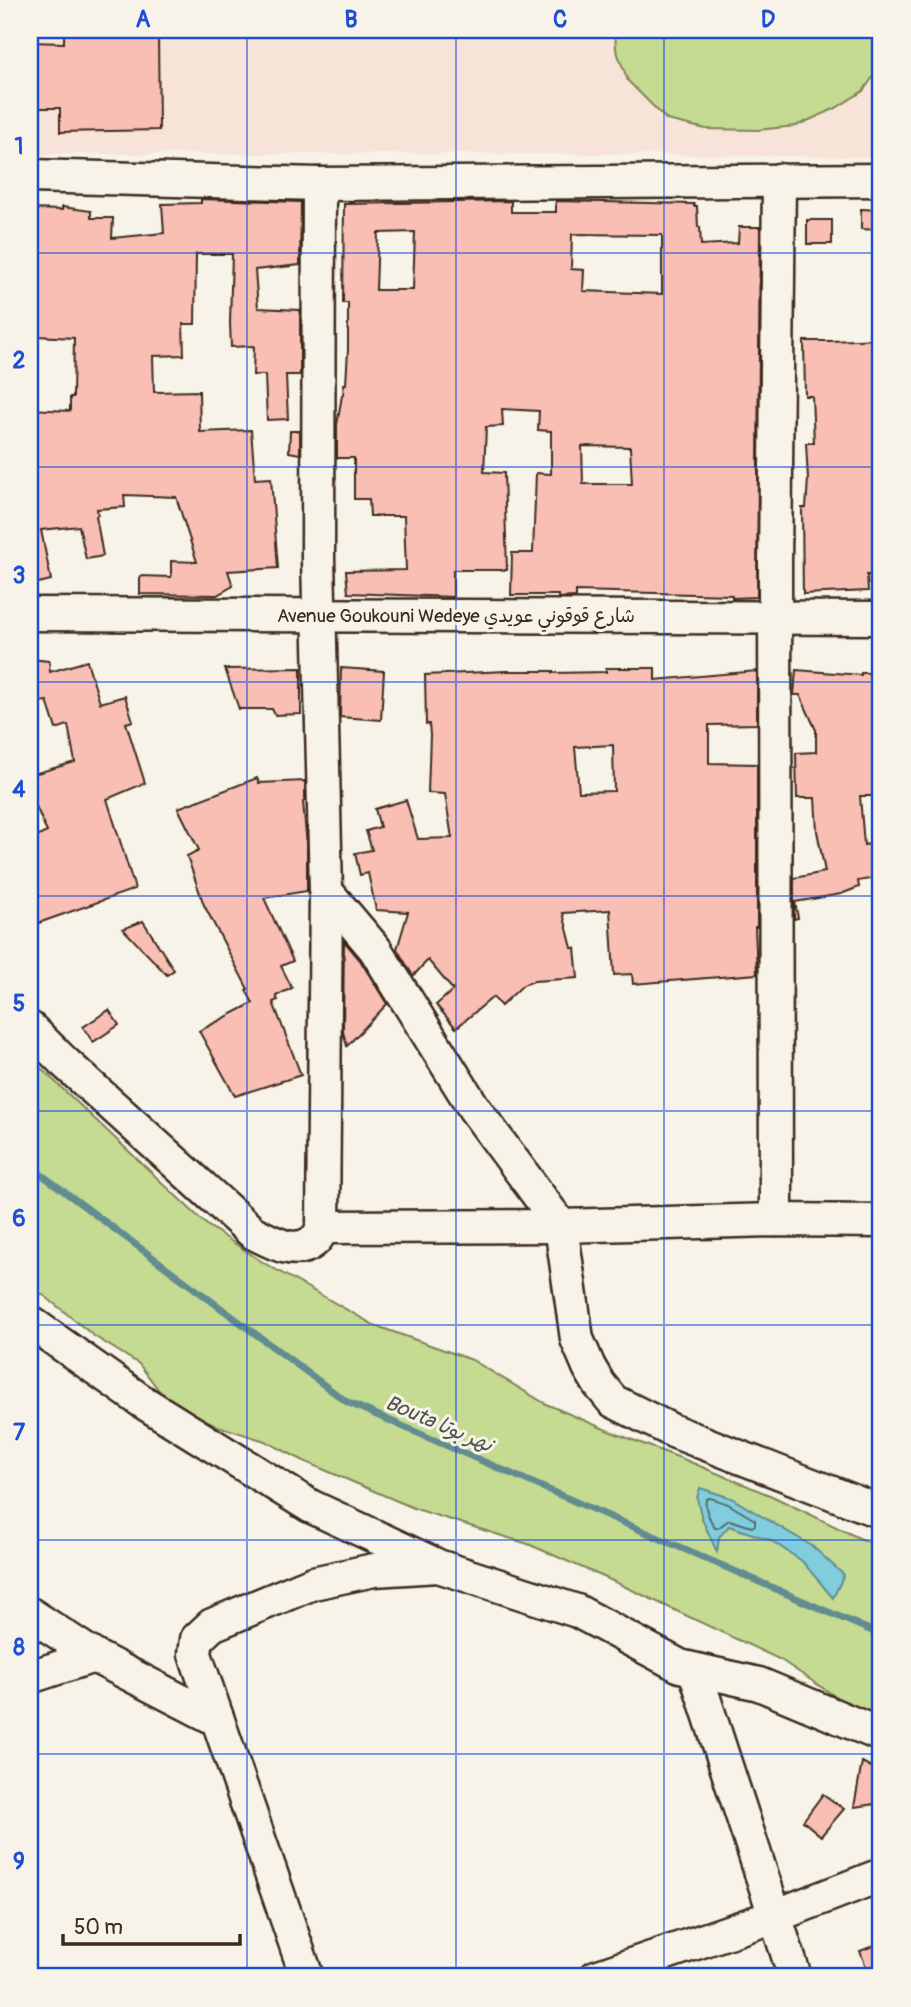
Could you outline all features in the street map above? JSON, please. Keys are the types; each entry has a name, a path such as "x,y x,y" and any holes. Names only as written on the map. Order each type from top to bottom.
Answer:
{"street":[{"path":"30,176 319,184 881,180"},
{"path":"776,1220 775,628 779,180"},
{"path":"30,1028 252,1232 289,1248 304,1246 316,1240 323,1227 326,891 318,559 319,184"},
{"name":"Avenue Goukouni Wedeye شارع قوقوني عويدي","path":"30,614 320,626 775,628 881,618"},
{"name":"Avenue Goukouni Wedeye شارع قوقوني عويدي","path":"30,636 320,626"},
{"name":"Avenue Goukouni Wedeye شارع قوقوني عويدي","path":"775,628 881,639"},
{"path":"326,891 375,949 474,1108 561,1226 577,1339 598,1384 614,1401 673,1431 881,1512"},
{"path":"323,1227 561,1226 776,1220 881,1221"},
{"path":"30,1322 143,1402 310,1506 438,1566 577,1611 680,1666 759,1684 881,1735"},
{"path":"307,1977 195,1654 197,1639 212,1625 313,1583 374,1570 438,1566"},
{"path":"30,1614 94,1656 218,1720"},
{"path":"30,1677 94,1656"},
{"path":"695,1671 795,1977"},
{"path":"596,1977 775,1916 881,1875"}],"shaded area":[{"path":"30,30 881,30 881,157 30,154"}],"green space":[{"path":"615,30 881,30 881,66 863,91 836,108 796,126 757,130 706,129 667,120 628,81 616,49"},
{"path":"30,1058 207,1225 264,1263 374,1325 472,1360 546,1404 772,1496 881,1547 881,1722 866,1717 781,1660 615,1582 528,1544 416,1509 306,1462 265,1441 218,1426 167,1401 139,1364 94,1336 30,1287"}],"water":[{"path":"700,1488 731,1498 812,1546 844,1575 833,1598 802,1561 770,1540 729,1526 719,1537 717,1552 702,1519 697,1498"}],"building":[{"path":"158,32 159,130 60,132 60,108 30,108 30,42 64,43 64,34"},
{"path":"201,199 301,202 300,265 255,270 258,308 300,310 300,375 286,375 288,419 267,420 265,375 253,375 254,346 231,347 232,254 196,254 195,324 183,324 184,355 153,356 154,392 199,391 200,432 251,430 255,479 271,478 278,568 228,571 233,586 217,595 140,594 140,576 171,577 171,561 197,562 176,497 124,495 125,507 97,509 103,556 86,559 79,526 41,530 51,580 34,584 30,564 30,409 70,411 70,397 73,397 74,338 37,336 38,319 30,319 30,274 36,274 38,227 30,227 30,209 62,210 62,207 91,211 91,218 113,218 112,238 164,233 162,204 201,203"},
{"path":"511,201 511,212 556,212 556,201 694,204 697,206 701,245 738,243 739,227 760,227 757,597 576,591 576,597 511,595 512,553 533,553 536,473 551,474 551,431 538,430 539,411 502,409 503,426 486,427 484,472 504,473 507,570 453,570 453,597 348,593 346,571 406,570 404,516 370,516 369,499 354,499 354,458 337,458 337,425 346,384 348,350 348,303 343,303 344,204","holes":["415,232 413,290 376,290 378,233","572,234 662,235 662,294 583,291 584,270 571,269","582,446 630,447 632,484 583,484"]},
{"path":"861,209 881,210 881,230 861,229"},
{"path":"807,220 832,220 832,244 807,244"},
{"path":"881,339 881,574 867,575 868,591 803,594 802,508 806,508 808,479 806,443 814,443 812,396 805,396 804,341"},
{"path":"290,431 300,431 300,454 289,452"},
{"path":"30,659 49,661 50,672 87,661 100,703 125,696 133,721 126,723 145,783 107,799 135,889 30,926 30,840 47,832 30,792 30,775 75,762 68,725 56,729 47,701 30,703"},
{"path":"301,668 301,714 275,715 272,709 239,709 225,669"},
{"path":"341,668 384,671 381,720 340,717"},
{"path":"606,668 655,668 655,680 757,671 757,724 709,725 709,763 757,764 757,974 633,984 632,974 614,975 610,910 563,913 572,948 575,948 578,978 534,981 523,985 501,1006 493,997 456,1028 436,1005 453,990 428,960 413,976 397,949 408,912 376,910 368,873 360,875 355,853 372,850 366,831 380,827 375,809 406,800 418,839 452,838 445,794 428,793 430,735 429,724 426,724 425,675 506,671 606,672","holes":["613,745 614,791 579,792 575,747"]},
{"path":"796,670 861,675 881,673 881,796 860,796 864,845 881,842 881,877 858,881 859,887 841,894 795,902 798,918 794,919 794,878 825,872 817,831 815,798 797,798 796,753 816,752 816,730 800,695 794,695"},
{"path":"257,778 259,783 305,781 303,802 307,891 264,898 293,961 281,966 292,988 276,996 278,1000 273,1002 301,1075 235,1096 199,1031 253,1003 204,905 187,856 199,850 178,808"},
{"path":"143,921 174,970 167,975 123,929"},
{"path":"344,941 360,960 387,1004 347,1046 343,1032"},
{"path":"109,1010 119,1025 93,1042 83,1027"},
{"path":"862,1762 881,1772 881,1779 875,1804 854,1807"},
{"path":"823,1794 844,1809 821,1836 803,1821"},
{"path":"881,1943 881,1977 870,1977 860,1951"}],"waterway":[{"name":"Bouta نهر بوتا","path":"30,1166 347,1402 881,1635"}]}
